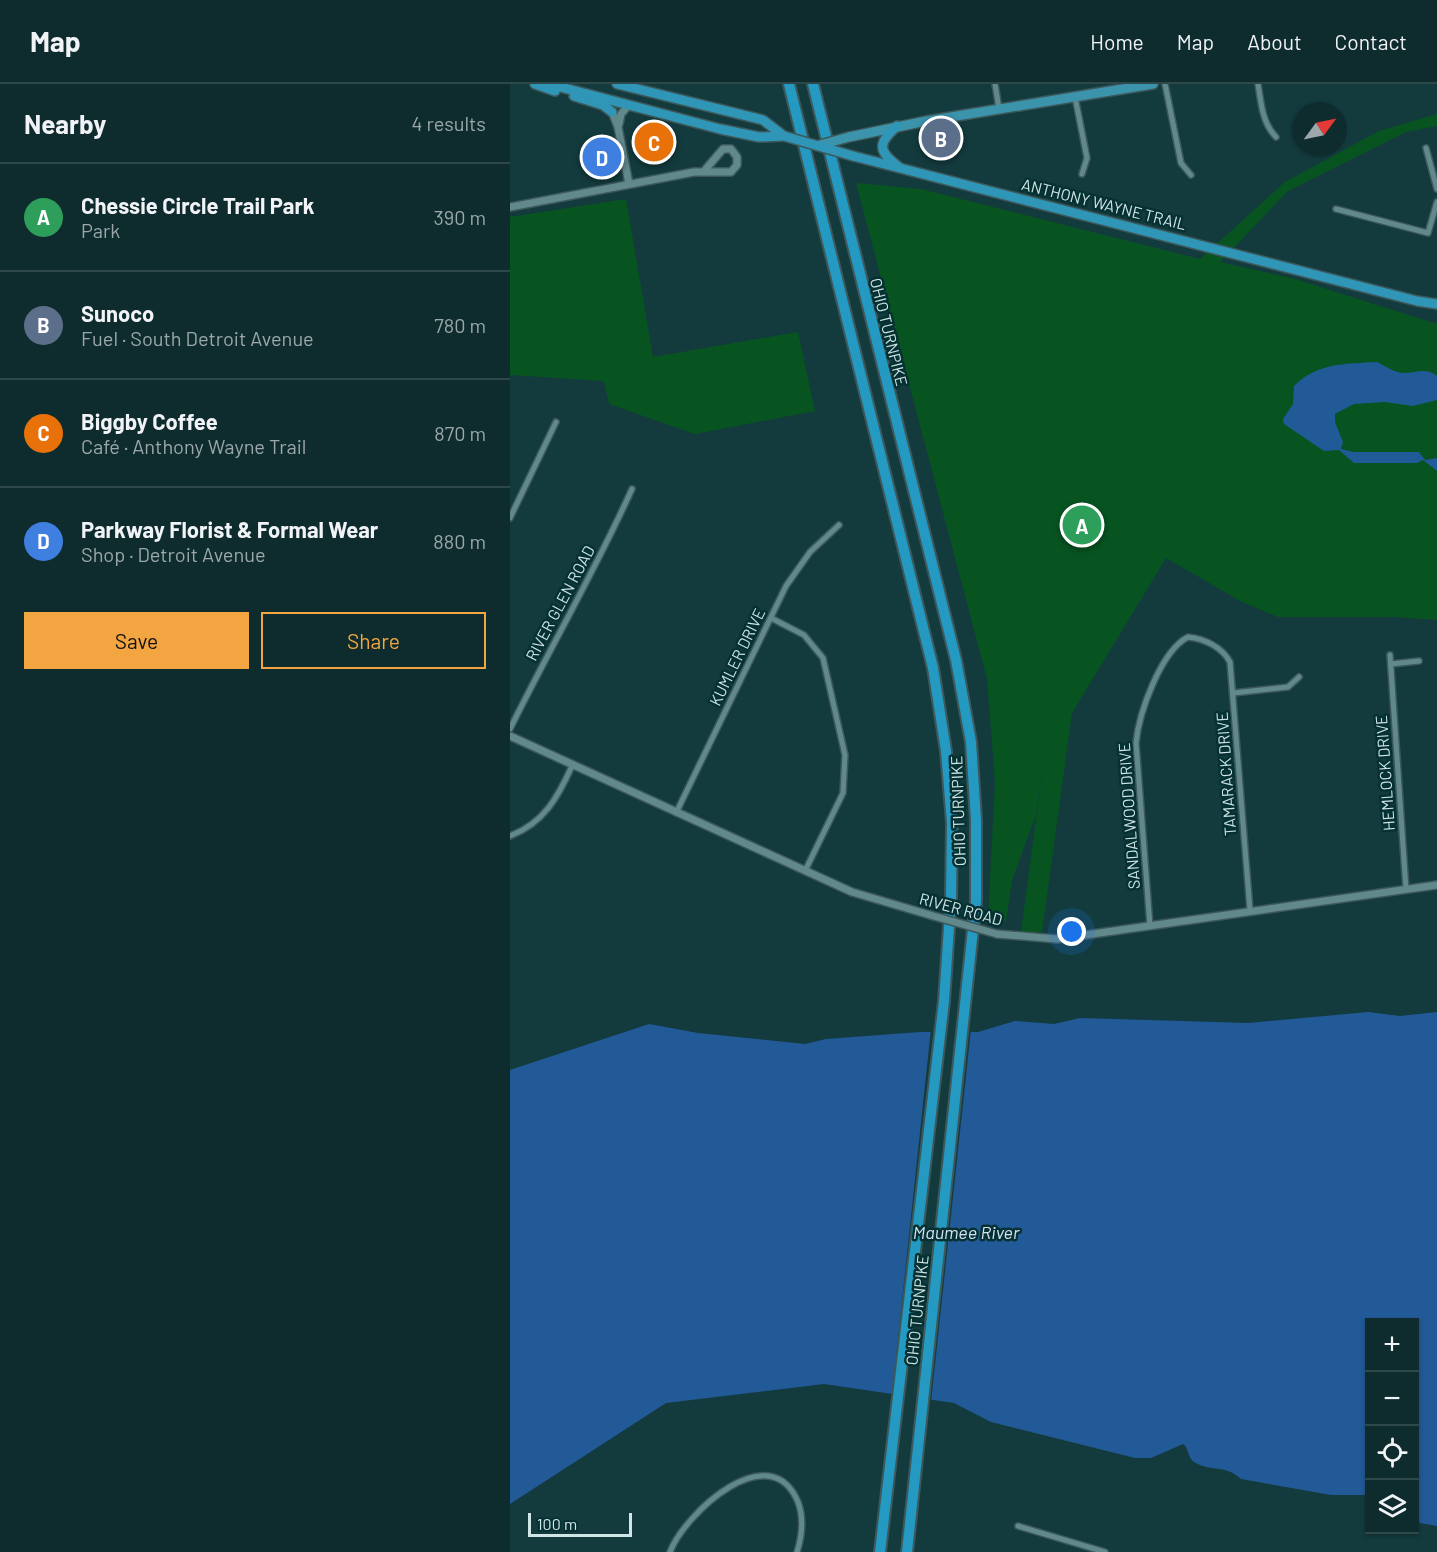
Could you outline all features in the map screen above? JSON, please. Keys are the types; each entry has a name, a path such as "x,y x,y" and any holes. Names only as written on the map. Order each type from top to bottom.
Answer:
{"highway":[{"path":"535,84 603,105 612,112"},
{"name":"ANTHONY WAYNE TRAIL","path":"549,84 759,137 784,136 820,145 901,169 1183,239 1417,302 1437,311"},
{"name":"ANTHONY WAYNE TRAIL","path":"617,84 763,120 784,136"},
{"name":"OHIO TURNPIKE","path":"789,84 933,668 946,751 952,824 951,898 944,1001 880,1552"},
{"name":"OHIO TURNPIKE","path":"813,84 956,660 971,742 976,820 976,901 907,1552"},
{"path":"897,126 884,138 882,146 885,156 901,169"},
{"name":"ANTHONY WAYNE TRAIL","path":"1417,302 1437,304"}],"main road":[{"path":"820,145 897,126 1153,84"}],"street":[{"path":"995,84 1000,110"},
{"path":"1165,84 1181,162 1191,175"},
{"path":"1258,84 1264,118 1269,131 1276,137"},
{"path":"1075,97 1087,158 1082,174"},
{"path":"618,126 621,114 629,105"},
{"path":"612,112 618,126 629,184"},
{"path":"1426,148 1437,188"},
{"path":"510,207 705,170 731,172 737,165 737,157 731,149 723,149 705,170"},
{"path":"1336,209 1428,233 1437,202"},
{"path":"510,518 556,422"},
{"name":"RIVER GLEN ROAD","path":"510,729 540,668 579,600 632,489"},
{"name":"KUMLER DRIVE","path":"676,813 786,586 810,552 839,525"},
{"path":"771,618 804,635 824,658 845,755 843,793 806,871"},
{"name":"SANDALWOOD DRIVE","path":"1150,926 1136,742 1137,725 1172,648 1188,637 1211,644"},
{"name":"TAMARACK DRIVE","path":"1211,644 1227,655 1230,662 1250,910"},
{"name":"HEMLOCK DRIVE","path":"1390,655 1407,889"},
{"path":"1391,663 1419,661"},
{"path":"1233,693 1288,687 1299,677"},
{"name":"RIVER ROAD","path":"510,736 852,892 997,934 1056,939 1437,885"},
{"path":"510,836 528,827 548,810 572,766"},
{"path":"670,1552 682,1529 707,1502 734,1485 763,1477 781,1483 796,1498 802,1528 797,1552"},
{"path":"1018,1526 1105,1552"}],"green space":[{"path":"1437,114 1437,126 1406,132 1288,191 1220,262 1295,279 1437,324 1437,620 1397,617 1278,617 1242,602 1166,558 1072,713 1042,932 1021,932 1045,752 1036,815 1012,880 1006,921 988,920 995,782 987,679 856,183 921,189 1200,259 1285,182 1333,156 1347,156 1347,148 1379,131"},
{"path":"626,199 653,357 798,332 815,411 695,434 609,404 604,381 510,375 510,217"}],"water":[{"path":"1377,362 1401,373 1425,371 1433,373 1437,376 1437,400 1413,406 1385,402 1354,404 1335,414 1335,422 1343,442 1341,449 1353,452 1419,452 1425,460 1437,458 1437,471 1423,460 1417,463 1354,463 1339,450 1324,451 1284,424 1283,419 1293,404 1294,386 1303,378 1323,368"},
{"name":"Maumee River","path":"1368,1012 1400,1016 1437,1012 1437,1526 1419,1522 1419,1318 1365,1318 1365,1495 1331,1495 1241,1479 1229,1471 1196,1463 1191,1459 1183,1444 1151,1458 1135,1458 991,1422 954,1403 824,1384 666,1403 510,1504 510,1070 649,1024 698,1033 805,1044 826,1039 920,1032 978,1032 1015,1021 1054,1024 1080,1018 1248,1023"}],"pier":[{"path":"931,1029 971,1029 931,1402 892,1395"}],"place":[{"name":"Sunoco","path":"941,138"},
{"name":"Biggby Coffee","path":"654,142"},
{"name":"Parkway Florist & Formal Wear","path":"602,157"},
{"name":"Chessie Circle Trail Park","path":"1082,525"}]}
